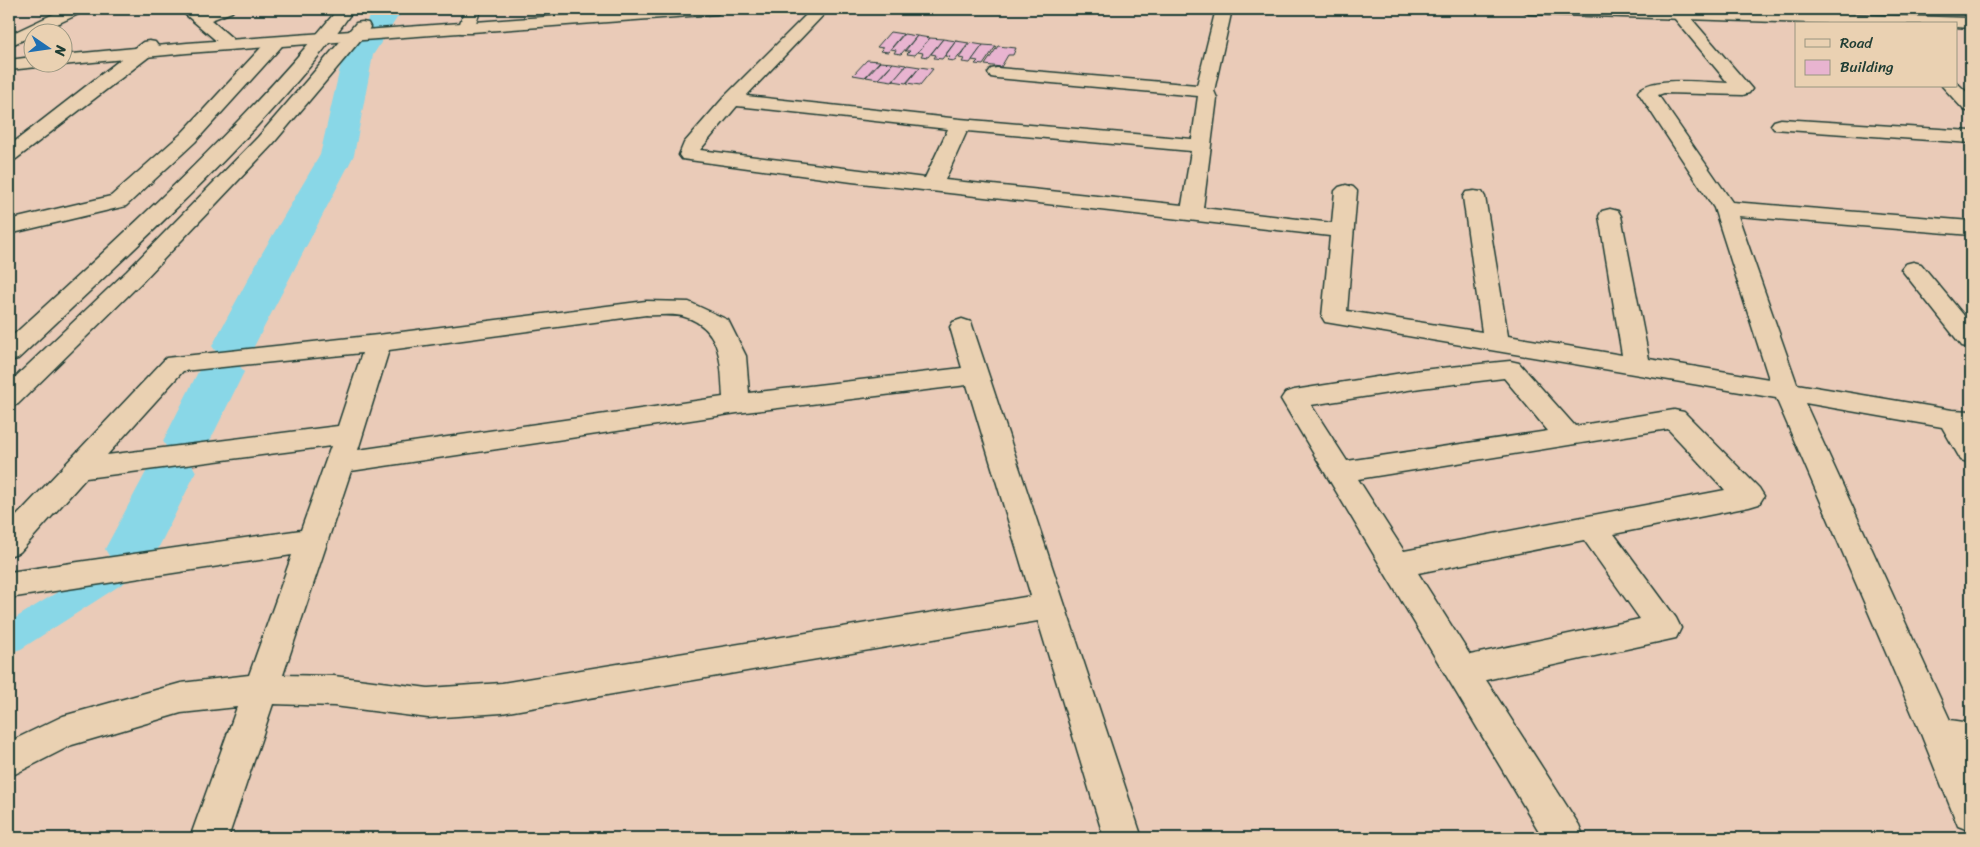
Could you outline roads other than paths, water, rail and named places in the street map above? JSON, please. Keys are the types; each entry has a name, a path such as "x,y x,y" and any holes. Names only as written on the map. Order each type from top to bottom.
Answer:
{"street":[{"path":"9,41 77,9"},
{"path":"193,13 226,9"},
{"path":"9,353 238,137 309,59 346,9"},
{"path":"72,59 225,39 327,35 402,29 469,19 615,9"},
{"path":"469,19 717,9"},
{"path":"821,9 732,100 691,147 689,155 828,174 1192,212 1341,231"},
{"path":"1192,212 1208,98 1205,91 1224,9"},
{"path":"1530,9 1885,22"},
{"path":"1794,9 1971,16"},
{"path":"193,13 225,39"},
{"path":"1678,13 1743,89 1664,88 1647,92 1725,208 1786,391 1955,736 1971,813"},
{"path":"1958,23 1971,23"},
{"path":"9,398 135,276 252,155 359,32"},
{"path":"72,53 275,43 327,35"},
{"path":"9,227 118,201 188,138 275,43"},
{"path":"13,149 146,49"},
{"path":"9,59 22,58"},
{"path":"9,65 22,64"},
{"path":"997,73 1205,91"},
{"path":"1953,88 1971,106"},
{"path":"732,100 960,125 1200,146"},
{"path":"933,184 960,125"},
{"path":"1781,125 1971,137"},
{"path":"1346,191 1334,317 1961,419 1971,453"},
{"path":"1474,197 1496,342"},
{"path":"1725,208 1971,228"},
{"path":"1610,216 1637,367"},
{"path":"1912,270 1971,340"},
{"path":"9,544 175,364 378,343 646,308 689,309 719,325 733,356 737,404"},
{"path":"962,327 1123,838"},
{"path":"209,838 314,540 378,343"},
{"path":"1564,838 1294,399 1421,379 1510,369 1570,437"},
{"path":"78,469 345,449 976,375"},
{"path":"1338,472 1570,437 1674,419 1748,496 1396,565"},
{"path":"1461,671 1664,628 1592,527"},
{"path":"9,585 314,540"},
{"path":"9,760 63,732 181,698 261,689 334,691 428,703 502,698 1050,606"}],"waterway":[{"path":"234,346 281,255 337,155 358,55 387,12 393,9"},
{"path":"187,441 221,372"},
{"path":"132,549 171,472"},
{"path":"9,639 122,568"}]}
